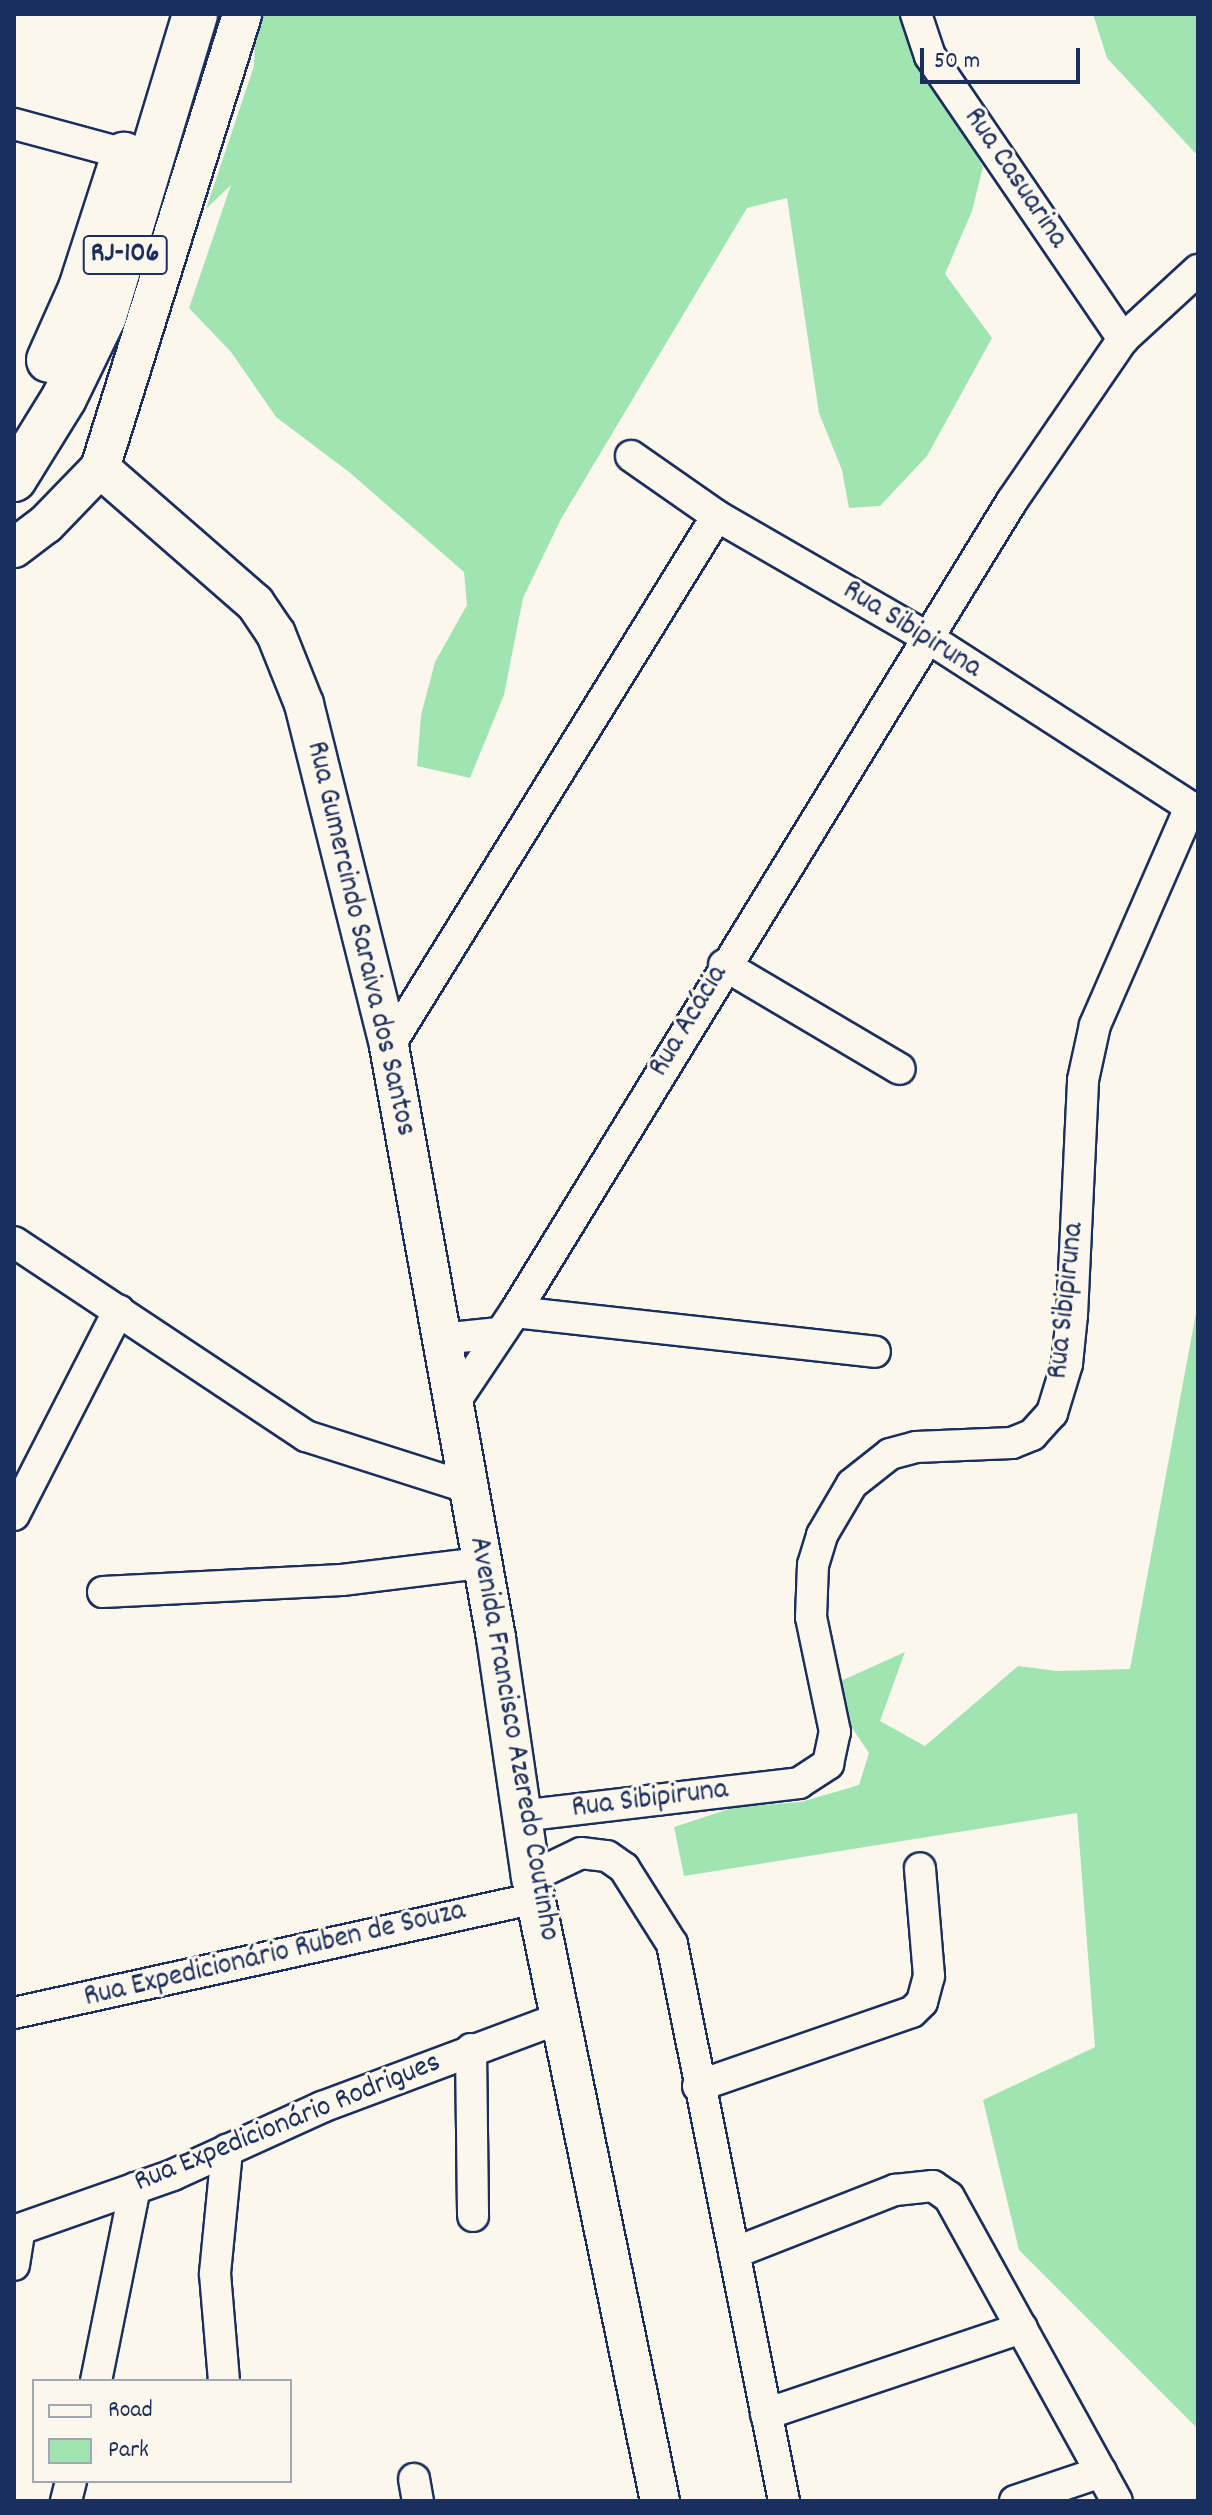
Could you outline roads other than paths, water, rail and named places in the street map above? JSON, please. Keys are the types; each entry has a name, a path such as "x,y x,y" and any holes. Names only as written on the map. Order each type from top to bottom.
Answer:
{"highway":[{"name":"RJ-106","path":"14,424 66,329 125,154 164,14"},
{"name":"RJ-106","path":"14,479 64,398 104,316 195,14"}],"main road":[{"path":"14,548 46,524 100,468 242,14"},
{"name":"Rua Gumercindo Saraiva dos Santos","path":"100,468 224,572 276,634 304,704 389,1046 469,1488"},
{"name":"Avenida Francisco Azeredo Coutinho","path":"469,1488 533,1887 563,2017 660,2501"}],"street":[{"name":"Rua Casuarina","path":"916,14 930,56 1123,339"},
{"path":"14,124 125,154"},
{"path":"930,639 1012,501 1123,339 1198,270"},
{"name":"Rua Sibipiruna","path":"520,1816 799,1783 828,1764 835,1732 811,1617 813,1565 822,1535 852,1484 890,1454 916,1447 1012,1443 1032,1435 1052,1413 1067,1364 1083,1080 1095,1025 1194,810 930,639 717,516 631,456"},
{"path":"389,1046 717,516"},
{"name":"Rua Acácia","path":"452,1406 507,1323 724,965 930,639"},
{"path":"724,965 900,1069"},
{"path":"14,1242 306,1436 469,1488"},
{"path":"14,1515 119,1310"},
{"path":"441,1339 507,1323 875,1352"},
{"path":"103,1592 342,1580 481,1563"},
{"name":"Rua Expedicionário Ruben de Souza","path":"14,2013 533,1887 591,1851 624,1868 672,1944 698,2086"},
{"path":"784,2501 698,2086 912,2012 922,2002 929,1976 920,1868"},
{"name":"Rua Expedicionário Rodrigues","path":"17,2230 135,2188 471,2049 563,2017"},
{"path":"471,2049 473,2216"},
{"path":"224,2379 215,2273 227,2150"},
{"path":"734,2253 895,2190 933,2186 949,2197 1117,2501"},
{"path":"96,2379 135,2188"},
{"path":"14,2265 17,2230"},
{"path":"766,2414 1022,2328"},
{"path":"1015,2501 1101,2472"}]}
